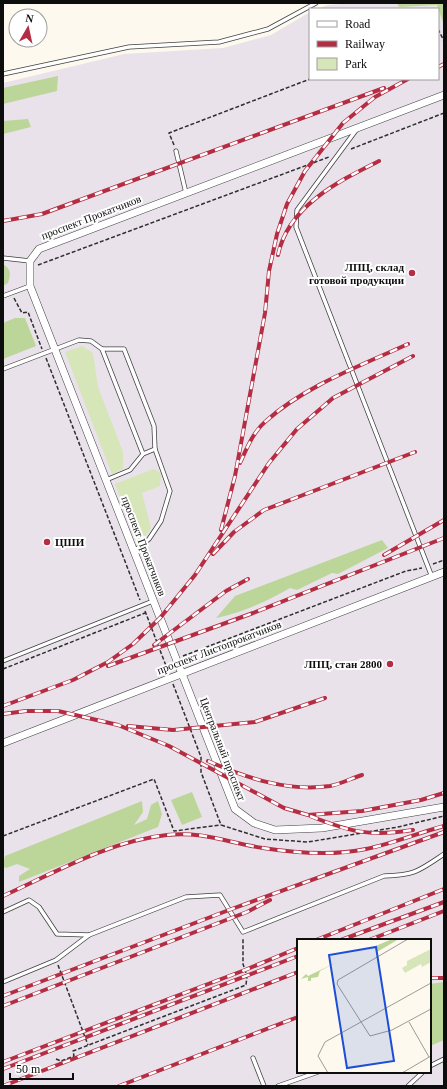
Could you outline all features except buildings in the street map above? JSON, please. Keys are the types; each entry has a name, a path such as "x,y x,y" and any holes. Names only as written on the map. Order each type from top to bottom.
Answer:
{"street":[{"name":"проспект Прокатчиков","path":"182,674 30,286 30,264 39,248 444,95"},
{"name":"проспект Листопрокатчиков","path":"3,743 444,572"},
{"name":"Центральный проспект","path":"182,674 235,809 254,822 275,830 322,828 444,806"}],"lane":[{"path":"3,74 129,47 219,42 268,29 316,3"},
{"path":"358,128 297,210 296,227 432,577"},
{"path":"176,151 186,193"},
{"path":"3,258 30,264"},
{"path":"3,296 30,286"},
{"path":"3,369 80,340 91,341 102,349 143,454"},
{"path":"102,349 124,349 154,426 155,449 170,491 161,521 149,539 134,551"},
{"path":"106,480 130,470 143,454 155,449"},
{"path":"3,661 154,601"},
{"path":"3,982 56,960 89,935 186,897 220,895 243,932 384,876 407,875 422,869 444,854"},
{"path":"3,912 30,900 39,907 57,934 89,935"},
{"path":"253,1058 264,1086"},
{"path":"431,1066 444,1059"},
{"path":"278,1086 315,1073"},
{"path":"408,1086 422,1073"}],"path":[{"path":"439,31 444,42"},
{"path":"172,141 169,133 309,79"},
{"path":"30,264 339,153 444,112"},
{"path":"12,292 22,313 28,312 201,758"},
{"path":"176,658 406,571 428,566 444,560"},
{"path":"3,668 145,613"},
{"path":"3,836 154,778 174,830 221,825"},
{"path":"56,1059 61,1061 74,1056 73,1051 246,984 247,976 243,964 243,932"},
{"path":"56,960 88,1045"}],"shaded area":[{"path":"353,3 444,3 444,1086 3,1086 3,83 124,54 223,48 271,35 309,13 309,80 439,80 439,8 320,8 328,5"}],"green space":[{"path":"397,3 444,3 444,25 437,5 399,7"},
{"path":"58,76 57,91 3,104 3,88"},
{"path":"28,119 31,127 3,134 3,121"},
{"path":"3,264 8,268 10,277 8,283 3,286"},
{"path":"15,318 25,318 36,346 3,359 3,323"},
{"path":"82,346 93,353 98,387 123,452 123,469 112,474 65,352"},
{"path":"153,469 158,471 161,475 160,486 142,493 151,528 144,538 137,542 115,484"},
{"path":"382,540 388,548 338,574 332,573 297,590 290,588 254,606 216,618 235,596"},
{"path":"192,792 202,817 182,825 171,800"},
{"path":"142,801 143,812 134,825 147,819 151,805 158,801 162,814 158,827 19,882 19,876 30,869 17,864 6,868 3,866 5,856"},
{"path":"444,982 444,1040 431,1046 431,984"}],"railway":[{"path":"439,66 444,64"},
{"path":"221,530 235,476 265,313 269,271 277,234 287,204 305,171 343,123 375,97 406,80"},
{"path":"3,221 42,214 384,88"},
{"path":"278,255 292,222 304,209 317,197 332,187 379,161"},
{"path":"240,463 257,430 281,409 315,387 408,344"},
{"path":"3,706 73,680 108,662 133,644 160,618 195,575 269,463 297,429 333,398 413,356"},
{"path":"213,554 234,532 264,510 415,452"},
{"path":"384,555 444,520"},
{"path":"108,666 253,613 444,538"},
{"path":"154,645 226,591 248,579"},
{"path":"128,726 173,730 255,722 325,698"},
{"path":"3,714 26,711 58,711 118,725 169,746 284,808 308,815 362,811 421,800 444,793"},
{"path":"208,761 252,778 299,787 330,786 362,775"},
{"path":"310,816 337,826 360,832 384,833 413,830"},
{"path":"3,896 83,859 145,838 180,834 216,838 275,850 327,853 376,847 444,826"},
{"path":"3,996 229,910 444,832"},
{"path":"319,939 444,889"},
{"path":"3,1006 247,912 270,900"},
{"path":"344,939 444,902"},
{"path":"372,939 444,911"},
{"path":"3,1062 245,970 297,948"},
{"path":"3,1069 297,956"},
{"path":"3,1086 297,972"},
{"path":"431,978 444,978"},
{"path":"119,1086 297,1017"}],"place":[{"name":"ЛПЦ, склад готовой продукции","path":"412,273"},
{"name":"ЦШИ","path":"47,542"},
{"name":"ЛПЦ, стан 2800","path":"390,664"}]}
